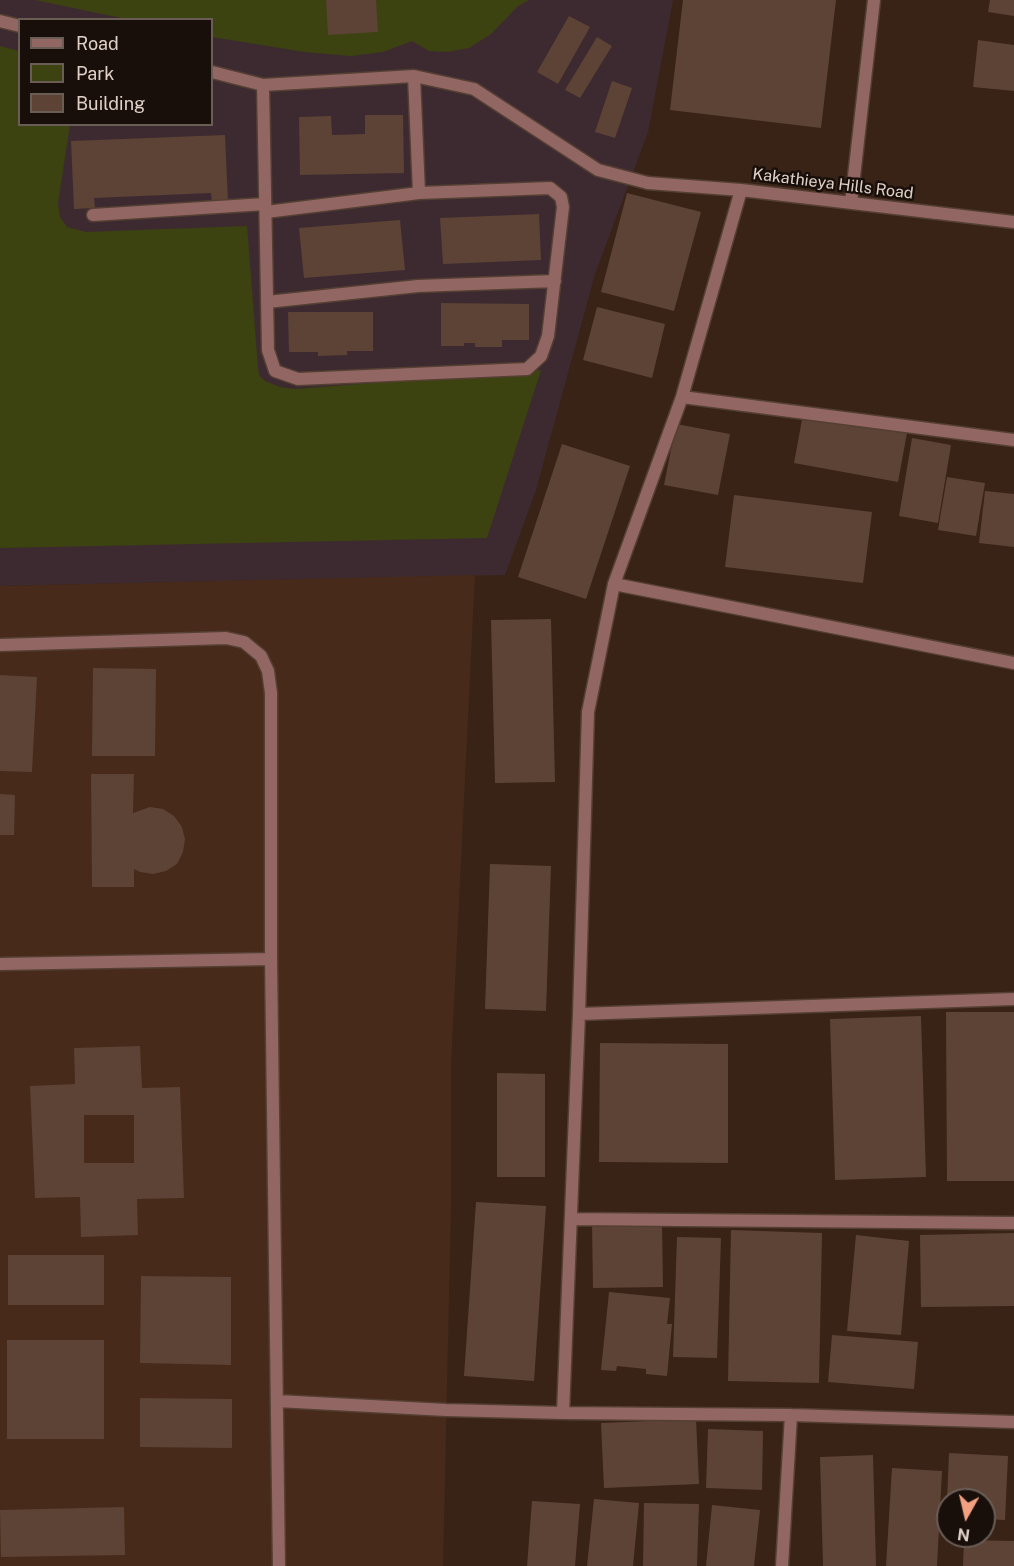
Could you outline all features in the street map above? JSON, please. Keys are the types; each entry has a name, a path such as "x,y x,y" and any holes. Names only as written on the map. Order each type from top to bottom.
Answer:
{"street":[{"path":"851,203 874,0"},
{"path":"0,21 18,26"},
{"name":"Kakathieya Hills Road","path":"213,72 263,85 414,76 474,89 598,170 648,183 741,190 1014,222"},
{"path":"414,76 419,193"},
{"path":"93,215 266,208 419,193 550,188 561,197 563,207 548,336 541,356 527,369 298,379 275,371 268,350 266,208 263,85"},
{"path":"563,1413 588,712 614,584 682,398 741,190"},
{"path":"267,302 418,286 555,281"},
{"path":"682,398 1014,440"},
{"path":"614,584 1014,663"},
{"path":"0,645 226,638 244,642 261,656 268,671 271,693 271,959 279,1566"},
{"path":"0,964 271,959"},
{"path":"579,1014 1014,999"},
{"path":"571,1219 1014,1223"},
{"path":"277,1401 446,1410 791,1415 1014,1422"},
{"path":"782,1566 791,1415"}],"shaded area":[{"path":"0,0 673,0 648,132 595,274 536,490 505,575 0,586"},
{"path":"475,575 451,1065 451,1207 443,1566 0,1566 0,586"}],"green space":[{"path":"35,0 529,0 518,6 491,34 469,48 447,52 429,51 412,41 383,52 351,56 304,52 213,37 213,18 121,18"},
{"path":"0,46 18,51 18,126 70,126 58,203 60,217 67,227 86,232 247,226 258,367 259,375 265,381 280,387 295,389 541,370 487,538 0,548"}],"building":[{"path":"326,0 376,0 378,32 328,35"},
{"path":"683,0 836,0 821,128 670,110"},
{"path":"990,0 1014,0 1014,16 988,12"},
{"path":"569,16 590,27 558,84 537,72"},
{"path":"597,37 612,46 580,98 565,90"},
{"path":"978,40 1014,45 1014,91 973,87"},
{"path":"612,81 632,88 615,138 595,132"},
{"path":"365,115 403,115 404,173 300,175 299,117 331,116 332,135 365,134"},
{"path":"225,135 228,202 212,203 211,193 94,198 95,208 74,209 71,141"},
{"path":"627,193 701,212 674,311 601,292"},
{"path":"539,214 541,260 443,264 440,218"},
{"path":"400,220 405,270 304,278 299,228"},
{"path":"441,303 529,304 529,340 502,340 502,347 475,347 475,343 464,343 464,346 441,346"},
{"path":"597,307 665,324 652,378 583,360"},
{"path":"288,312 373,312 373,351 347,351 347,355 318,356 318,352 289,352"},
{"path":"803,414 907,433 898,482 794,463"},
{"path":"676,424 730,434 718,495 664,485"},
{"path":"912,438 951,445 938,523 899,516"},
{"path":"562,444 630,466 586,599 518,577"},
{"path":"947,477 985,483 976,536 938,530"},
{"path":"985,491 1014,494 1014,547 979,543"},
{"path":"734,495 872,512 863,583 725,567"},
{"path":"551,619 555,782 495,783 491,620"},
{"path":"93,668 156,669 155,756 92,756"},
{"path":"0,675 37,677 32,772 0,771"},
{"path":"91,774 134,774 133,813 150,807 163,809 174,816 182,827 185,839 183,852 177,864 166,871 153,874 134,869 134,887 92,887"},
{"path":"0,794 15,795 14,835 0,835"},
{"path":"490,864 551,866 546,1011 485,1009"},
{"path":"946,1012 1014,1012 1014,1181 947,1181"},
{"path":"921,1016 926,1177 835,1180 830,1019"},
{"path":"600,1043 728,1044 728,1163 599,1162"},
{"path":"140,1046 142,1088 180,1087 184,1198 137,1199 138,1235 81,1237 80,1197 35,1198 30,1086 75,1084 74,1048","holes":["84,1115 134,1115 134,1163 84,1163"]},
{"path":"497,1073 545,1074 545,1177 497,1177"},
{"path":"476,1202 546,1206 534,1381 464,1376"},
{"path":"662,1222 663,1287 593,1288 592,1223"},
{"path":"731,1230 822,1233 819,1383 728,1381"},
{"path":"1014,1233 1014,1306 921,1307 920,1235"},
{"path":"856,1235 909,1241 901,1335 847,1331"},
{"path":"677,1237 721,1238 717,1358 673,1357"},
{"path":"8,1255 104,1255 104,1305 8,1305"},
{"path":"141,1276 231,1277 231,1365 140,1363"},
{"path":"609,1292 670,1298 667,1324 672,1324 667,1376 646,1374 646,1369 617,1366 616,1371 601,1370"},
{"path":"832,1335 918,1342 914,1389 828,1382"},
{"path":"7,1340 104,1340 104,1439 7,1439"},
{"path":"140,1398 232,1399 232,1448 140,1447"},
{"path":"696,1419 699,1484 604,1488 601,1423"},
{"path":"708,1429 763,1431 762,1490 706,1488"},
{"path":"949,1453 1008,1456 1005,1520 996,1520 996,1488 948,1488"},
{"path":"873,1455 876,1566 823,1566 820,1457"},
{"path":"892,1468 942,1471 941,1488 936,1488 937,1566 886,1566"},
{"path":"594,1499 639,1503 633,1566 587,1566"},
{"path":"532,1501 580,1504 575,1566 527,1566"},
{"path":"644,1503 699,1504 697,1566 643,1566"},
{"path":"712,1505 760,1510 754,1566 706,1566"},
{"path":"124,1507 125,1555 1,1557 0,1510"},
{"path":"996,1541 1014,1541 1014,1566 963,1566 964,1548 996,1548"}]}
